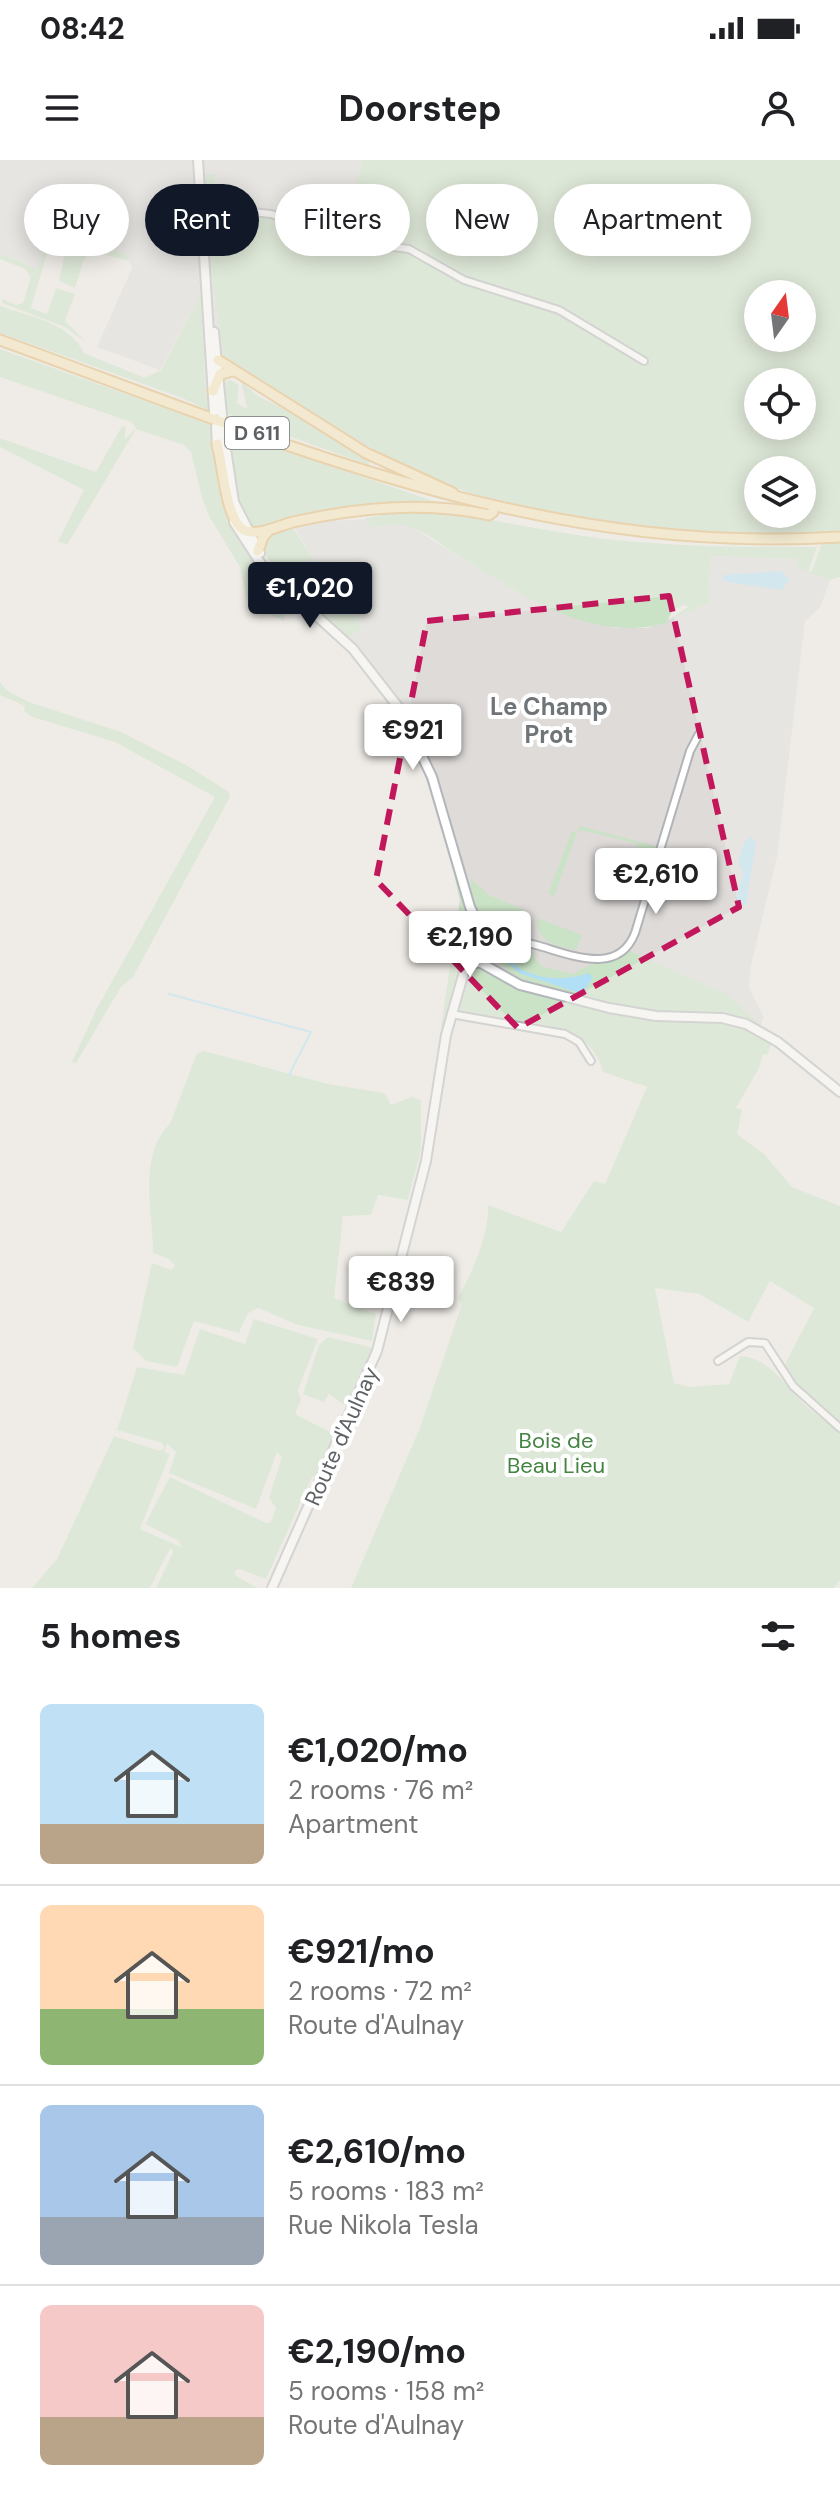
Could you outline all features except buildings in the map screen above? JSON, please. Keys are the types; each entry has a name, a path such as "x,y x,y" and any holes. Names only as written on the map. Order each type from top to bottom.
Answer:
{"main road":[{"name":"D 611","path":"0,343 385,483 497,511 597,528 679,536 840,539"},
{"name":"D 611","path":"0,343 356,469 497,511"},
{"path":"218,360 388,464 497,511"},
{"path":"213,391 219,376 233,371"},
{"path":"217,444 230,503 240,527 246,531 313,518 430,506 489,515 497,511"},
{"path":"258,551 263,537 272,528"}],"street":[{"path":"198,160 200,184"},
{"path":"259,213 369,244 409,249 464,280 559,310 644,361"},
{"path":"205,256 213,391 218,413 218,360 210,308"},
{"path":"272,574 246,531 230,490 219,428 217,444 225,496 235,525 251,551 272,574 368,666 399,708 425,760 470,907 492,952 511,981"},
{"path":"467,934 515,940 591,960 609,958 627,948 635,933 690,751 699,734"},
{"path":"470,907 467,934 460,947 464,958 480,963 511,981 635,1013 722,1018 746,1024 778,1042 840,1092"},
{"path":"480,963 492,952 515,940"},
{"name":"Route d'Aulnay","path":"272,1588 377,1351 426,1161 451,1014 464,958"},
{"name":"Route d'Aulnay","path":"457,997 480,963"},
{"path":"451,1014 565,1034 579,1042 591,1061"},
{"path":"718,1361 748,1342 765,1343 793,1386 840,1428"}],"highlighted area":[{"path":"669,596 739,907 518,1028 376,880 427,621"}],"shaded area":[{"path":"0,160 363,160 355,184 275,184 275,219 259,226 259,184 145,184 145,256 211,256 227,381 225,416 210,411 205,395 203,291 160,370 97,347 132,268 127,256 129,184 24,184 24,256 42,256 37,269 0,253"},
{"path":"405,517 424,535 516,591 565,614 615,628 648,628 709,603 710,556 798,559 798,569 830,580 820,608 805,621 777,857 751,965 749,987 764,1017 758,1033 767,1055 759,1050 467,1013 444,1006 460,901 432,794 411,740 384,699 347,651 301,610 316,563 294,527 331,521"}],"green space":[{"path":"363,160 840,160 840,577 830,580 811,573 825,535 662,530 554,515 502,503 450,486 401,464 334,426 224,357 211,256 259,256 259,217 275,219 275,256 410,256 410,184 355,184"},
{"path":"212,173 216,184 206,184 205,175"},
{"path":"259,206 275,210 275,214 259,211"},
{"path":"0,253 37,269 42,256 46,256 31,308 47,314 56,288 75,294 65,321 87,343 65,327 2,303 2,299 16,305 23,303 31,277 25,269 0,259"},
{"path":"64,256 87,256 75,288 59,281"},
{"path":"110,256 127,256 129,261"},
{"path":"203,291 205,395 210,411 180,397 0,333 0,306 59,328 78,343 84,353 145,378 161,370"},
{"path":"0,349 213,425 224,504 242,544 295,603 285,613 284,621 254,607 246,598 240,567 210,518 191,452 184,445 136,429 67,545 58,541 84,490 0,447 0,438 96,472 122,426 126,427 125,439 136,428 131,422 0,377"},
{"path":"229,379 239,385 237,403 247,409 241,381 258,396 295,414 369,462 369,465 227,414 225,388"},
{"path":"226,430 436,502 294,519 253,528 247,525 237,500"},
{"path":"414,510 642,542 817,547 808,572 798,569 798,559 710,556 709,603 670,619 688,607 685,605 673,610 666,623 638,628 610,627 582,621 529,598 414,528 390,525 371,528 365,518"},
{"path":"292,526 316,563 303,592 276,570 264,552 270,535"},
{"path":"326,556 362,629 350,637 308,600"},
{"path":"0,682 6,690 29,702 121,732 186,765 229,792 230,797 133,977 121,987 76,1063 72,1062 96,1010 215,797 115,742 32,717 24,711 25,706 0,695"},
{"path":"580,826 655,846 653,853 637,848 638,844 582,830 577,832"},
{"path":"572,831 577,832 554,896 548,894"},
{"path":"448,846 463,890 465,920 457,940 460,970 444,1028 441,1028 460,901"},
{"path":"470,878 489,895 524,910 528,922 525,935 485,930 474,908"},
{"path":"537,918 582,935 576,950 555,945 544,938"},
{"path":"512,944 529,949 541,966 572,974 629,951 725,993 761,1025 737,1019 606,1004 537,987 512,973 496,956 497,951"},
{"name":"Bois de Beau Lieu","path":"478,968 486,968 518,987 610,1011 744,1026 772,1042 736,1108 742,1110 737,1134 765,1155 792,1187 840,1206 840,1423 795,1383 784,1366 814,1308 770,1281 748,1322 699,1294 655,1288 674,1383 689,1387 729,1384 740,1356 750,1357 774,1372 805,1404 840,1432 840,1580 834,1588 351,1588 419,1430 462,1304 458,1298 483,1241 488,1205 561,1232 594,1181 605,1184 647,1087 603,1072 594,1051 580,1038 562,1029 479,1017 460,1010 468,983"},
{"path":"204,1051 328,1084 385,1093 391,1105 411,1097 421,1100 421,1150 408,1200 378,1195 371,1215 343,1216 334,1298 376,1314 372,1341 298,1325 258,1308 248,1313 239,1333 194,1321 177,1367 146,1361 133,1348 152,1263 171,1270 175,1266 169,1259 153,1253 149,1185 153,1152 170,1124 197,1053"},
{"path":"254,1319 318,1339 298,1390 301,1400 295,1414 338,1436 318,1479 313,1476 310,1481 266,1579 240,1569 235,1571 236,1576 258,1588 156,1588 173,1552 171,1547 150,1588 32,1588 57,1559 114,1436 160,1451 164,1448 162,1443 117,1430 137,1367 184,1375 200,1329 245,1344","holes":["167,1444 176,1452 169,1473 256,1509 277,1452 282,1457 269,1498 276,1508 271,1522 266,1523 170,1477 145,1524 179,1541 181,1547 140,1529 170,1454 164,1452"]},
{"path":"328,1337 374,1348 349,1408 329,1394 324,1402 303,1394 319,1345"}],"water":[{"path":"781,571 789,580 782,590 723,581 723,575"},
{"path":"752,837 756,843 746,904 742,906 736,901 743,873 738,862 745,841"},
{"path":"507,962 537,976 569,978 589,973 593,978 582,994 519,973"}],"waterway":[{"path":"169,994 311,1032 289,1075"}],"district":[{"name":"Le Champ Prot","path":"549,721"}]}
